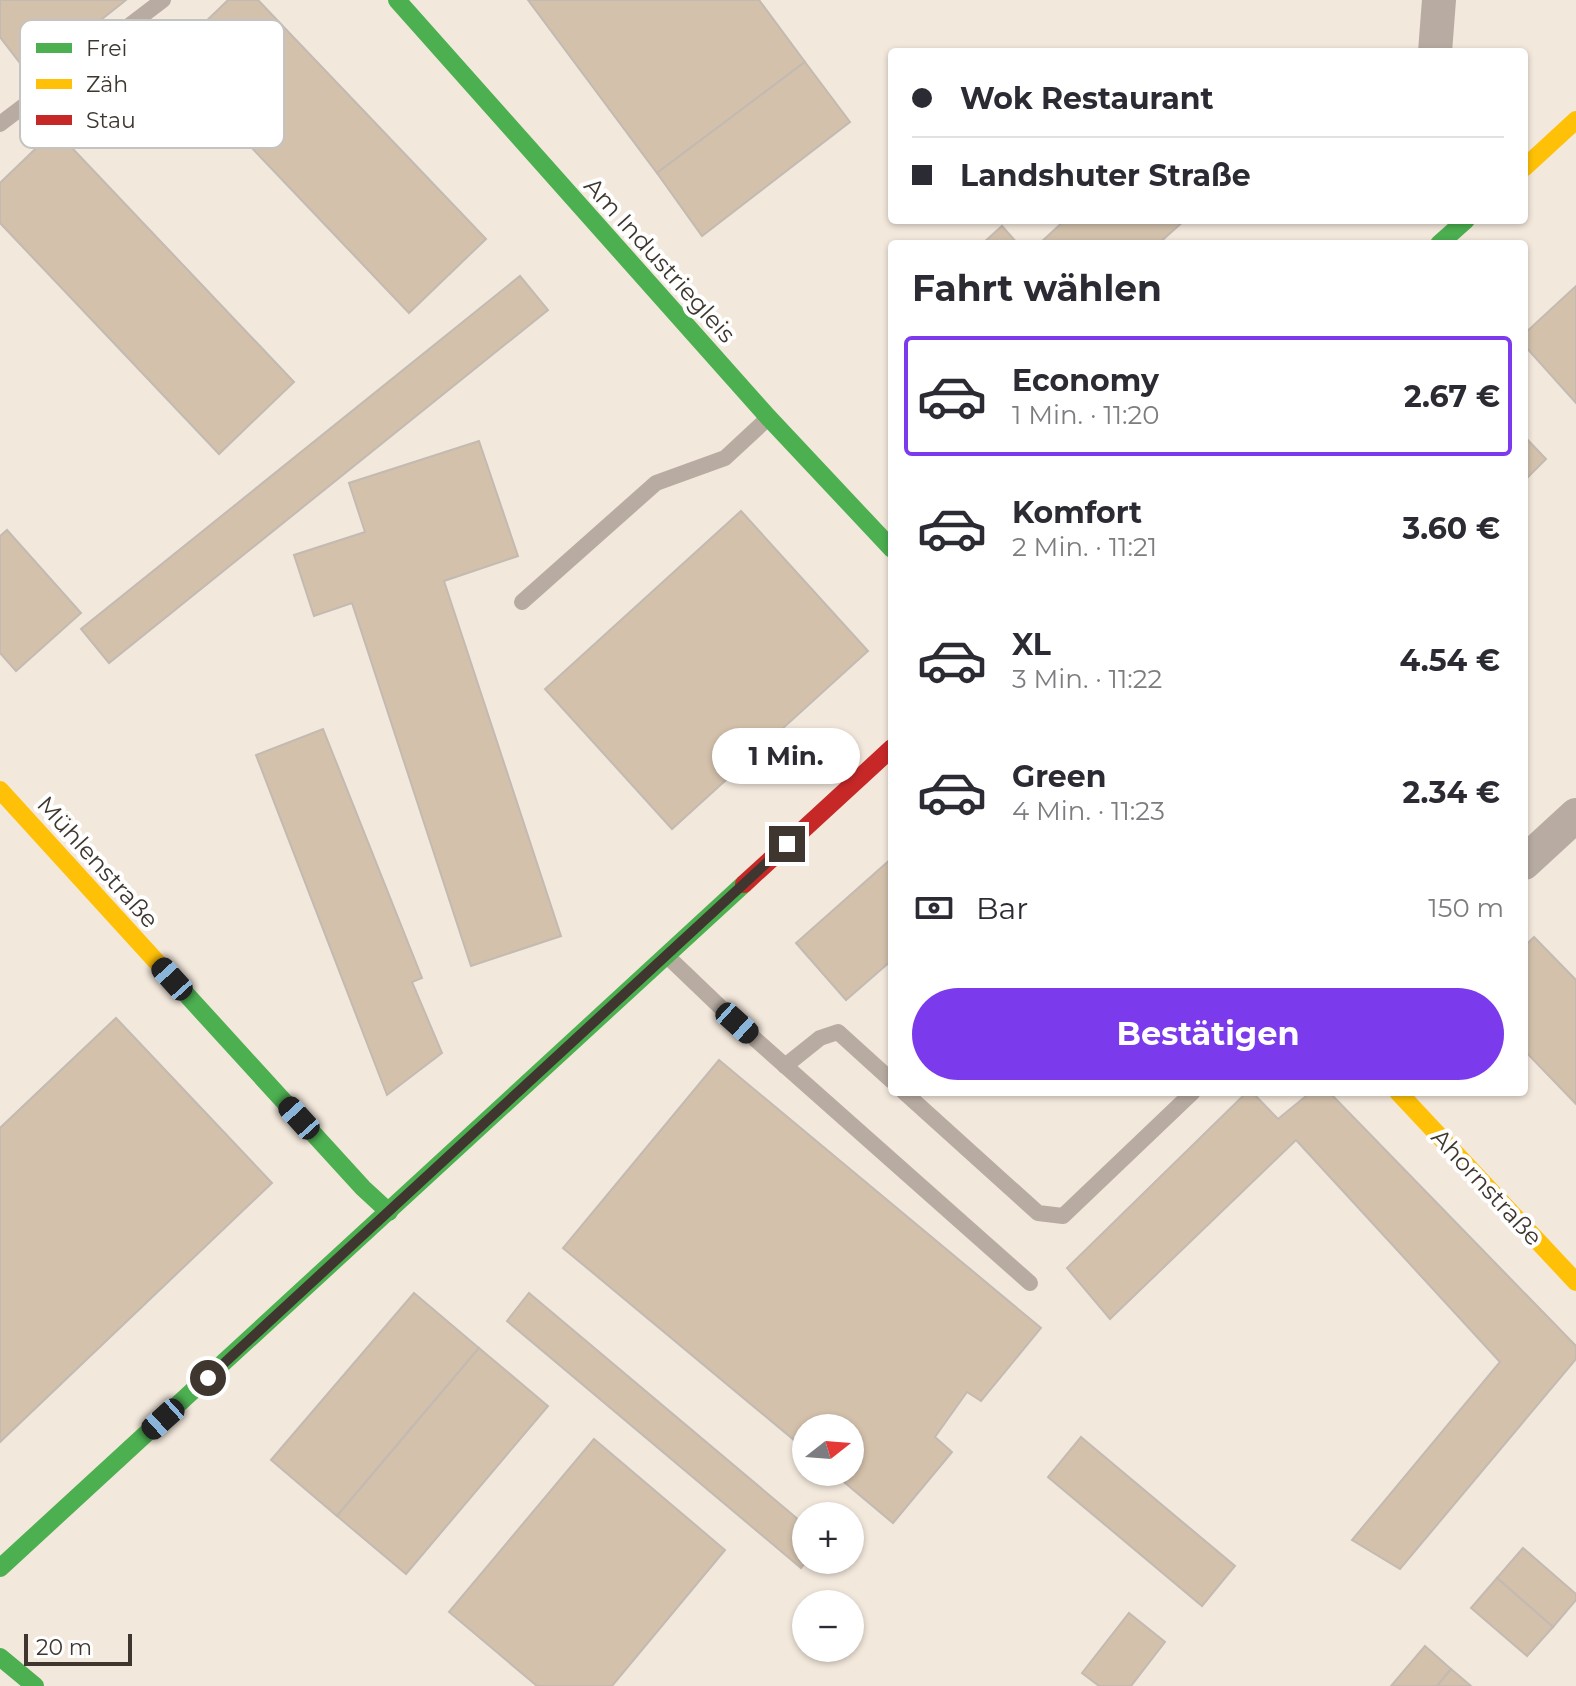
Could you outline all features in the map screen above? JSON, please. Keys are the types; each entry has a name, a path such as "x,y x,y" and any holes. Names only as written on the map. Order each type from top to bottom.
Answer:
{"street":[{"name":"Am Industriegleis","path":"397,0 768,417 888,545"},
{"path":"1435,48 1439,0"},
{"path":"1528,164 1576,120"},
{"path":"1444,240 1462,224"},
{"path":"0,1568 888,752"},
{"name":"Mühlenstraße","path":"3,800 352,1177 389,1212"},
{"path":"1528,859 1576,815"},
{"name":"Ahornstraße","path":"1402,1096 1576,1282"},
{"path":"0,1657 35,1686"}],"lane":[{"path":"137,20 163,0"},
{"path":"0,124 20,109"},
{"path":"522,602 656,483 725,458 768,417"},
{"path":"666,955 785,1066 1030,1283"},
{"path":"785,1066 820,1038 838,1032 888,1077"},
{"path":"913,1096 1038,1213 1063,1216 1189,1096"}],"building":[{"path":"0,0 126,0 101,20 20,20 20,63 0,37"},
{"path":"228,0 258,0 277,20 207,20"},
{"path":"528,0 759,0 805,62 657,173"},
{"path":"284,27 486,239 409,313 252,148 284,148"},
{"path":"805,62 850,122 702,236 657,173"},
{"path":"36,148 72,148 294,382 219,454 0,223 0,183"},
{"path":"1061,224 1180,224 1162,240 1043,240"},
{"path":"1002,226 1014,240 986,240"},
{"path":"520,276 548,310 109,663 81,629"},
{"path":"1576,286 1576,403 1528,349 1528,330"},
{"path":"1528,440 1546,459 1528,477"},
{"path":"479,441 518,556 444,581 561,936 471,966 352,603 314,616 294,555 365,532 349,483"},
{"path":"741,511 868,651 672,829 545,689"},
{"path":"7,530 81,613 16,671 0,653 0,536"},
{"path":"323,729 422,978 412,982 442,1053 387,1095 256,755"},
{"path":"888,862 888,963 846,1000 796,943"},
{"path":"1534,937 1576,980 1576,1104 1528,1054 1528,943"},
{"path":"116,1018 272,1183 0,1442 0,1128"},
{"path":"719,1060 1041,1328 981,1401 967,1392 935,1437 952,1452 893,1523 849,1486 864,1486 864,1414 792,1414 792,1438 563,1248"},
{"path":"1243,1096 1256,1096 1278,1119 1306,1096 1333,1096 1576,1346 1576,1359 1400,1569 1352,1540 1500,1362 1296,1140 1110,1319 1067,1268"},
{"path":"414,1293 479,1348 337,1516 271,1460"},
{"path":"529,1293 792,1514 792,1560 507,1321"},
{"path":"479,1348 548,1406 406,1574 337,1516"},
{"path":"1081,1437 1235,1566 1202,1606 1048,1477"},
{"path":"594,1439 725,1550 612,1686 537,1686 449,1612"},
{"path":"1523,1548 1576,1594 1576,1600 1553,1627 1497,1578"},
{"path":"1497,1578 1553,1627 1527,1656 1471,1608"},
{"path":"1129,1613 1165,1642 1131,1686 1099,1686 1082,1673"},
{"path":"1425,1646 1451,1669 1437,1686 1391,1686"},
{"path":"1451,1669 1471,1686 1437,1686"}],"traffic: fast":[{"path":"397,0 768,417 888,545"},
{"path":"1444,240 1462,224"},
{"path":"0,1568 744,884"},
{"path":"165,971 363,1188 389,1212"},
{"path":"0,1657 35,1686"}],"traffic: slow":[{"path":"1528,164 1576,120"},
{"path":"0,790 165,971"},
{"path":"1402,1096 1576,1282"}],"traffic: jam":[{"path":"744,884 888,752"}],"route":[{"path":"208,1378 787,844"}]}
